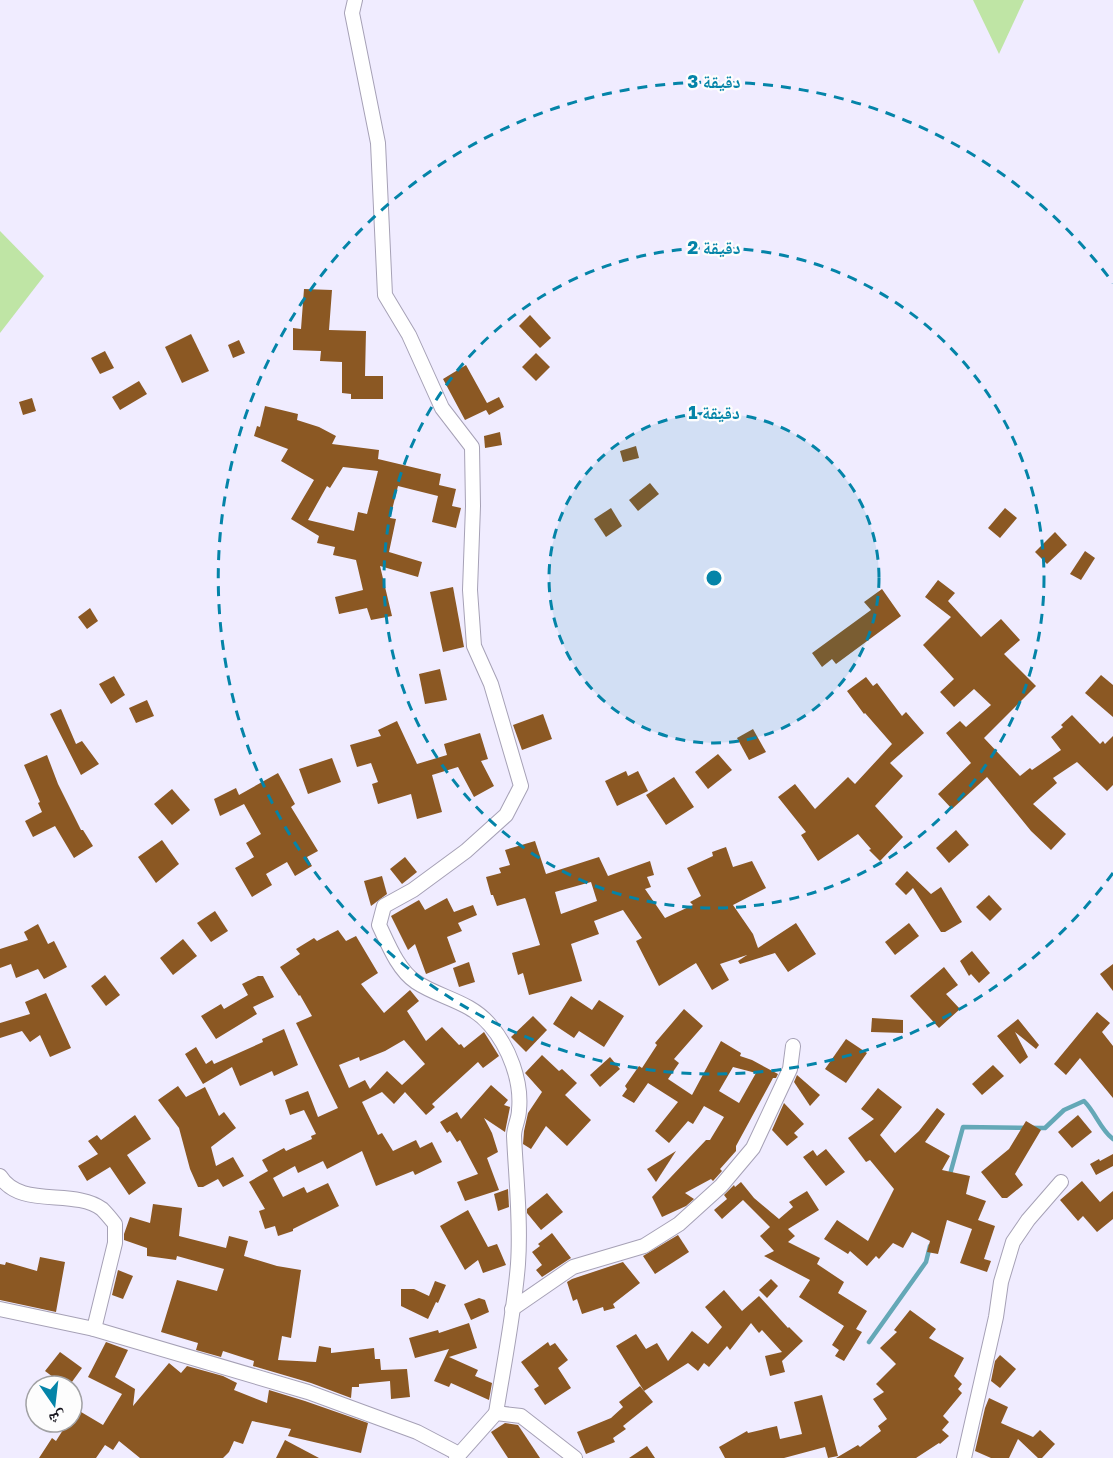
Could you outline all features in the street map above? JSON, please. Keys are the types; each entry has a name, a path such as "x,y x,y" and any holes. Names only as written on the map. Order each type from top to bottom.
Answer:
{"street":[{"path":"0,1309 94,1329 308,1392 417,1432 458,1456 496,1413 518,1263 514,1132 519,1110 517,1080 505,1046 489,1024 461,1002 415,981 395,958 379,925 384,906 413,890 466,851 506,815 521,786 491,684 474,646 470,590 473,506 472,447 442,408 410,335 385,296 378,143 352,13 355,0"},
{"path":"512,1309 573,1267 644,1246 679,1224 721,1186 753,1148 790,1069 793,1046"},
{"path":"0,1176 6,1186 17,1191 86,1202 101,1209 115,1224 115,1243 94,1329"},
{"path":"964,1458 996,1317 1001,1281 1012,1242 1061,1182"},
{"path":"0,1194 17,1191"},
{"path":"496,1413 521,1416 575,1458"}],"green space":[{"path":"973,0 1024,0 999,54"},
{"path":"0,231 44,276 0,333"}],"building":[{"path":"304,289 332,290 329,330 366,331 365,376 383,376 383,399 351,399 351,394 342,393 342,362 320,361 321,351 293,350 293,328 301,329"},
{"path":"530,315 551,338 540,348 519,326"},
{"path":"191,334 209,371 182,383 165,347"},
{"path":"239,340 245,353 233,358 228,345"},
{"path":"105,351 114,368 100,374 91,358"},
{"path":"536,353 550,367 536,381 522,367"},
{"path":"466,365 487,403 499,397 504,407 489,415 486,410 465,420 443,379"},
{"path":"139,381 147,394 120,410 112,397"},
{"path":"32,398 36,411 23,415 19,402"},
{"path":"265,406 298,414 297,420 319,427 336,436 332,444 379,450 378,459 441,474 439,485 456,489 452,506 461,508 456,528 432,522 438,496 398,486 390,518 396,519 389,552 422,562 418,577 380,566 392,616 371,620 367,608 339,614 335,597 363,590 356,560 333,555 335,547 317,543 319,536 291,519 314,480 281,461 288,449 254,436 257,426 260,427","holes":["343,467 378,471 367,514 358,512 354,531 308,520 327,486 330,488"]},
{"path":"500,432 502,445 485,448 484,436"},
{"path":"636,446 639,458 623,462 620,451"},
{"path":"650,483 659,494 638,511 629,500"},
{"path":"611,508 622,526 606,537 594,519"},
{"path":"1005,508 1017,518 1000,538 988,528"},
{"path":"1055,532 1067,545 1047,564 1035,552"},
{"path":"1085,551 1095,558 1081,580 1070,574"},
{"path":"938,580 955,593 948,601 981,637 1001,619 1020,640 1004,654 1036,686 984,738 1020,776 1061,750 1051,737 1072,715 1100,744 1103,741 1105,744 1113,736 1113,785 1107,791 1077,762 1053,778 1057,783 1033,804 1066,834 1051,850 1031,831 987,777 952,809 938,794 971,763 946,733 960,721 966,727 991,705 974,689 954,707 940,692 954,679 923,645 951,617 925,597"},
{"path":"453,587 464,647 443,652 430,592"},
{"path":"882,589 901,616 836,664 832,659 822,667 812,653 871,610 864,602"},
{"path":"90,608 98,621 87,629 78,617"},
{"path":"440,669 447,700 425,704 419,674"},
{"path":"1101,675 1113,685 1113,717 1085,693"},
{"path":"114,676 125,695 111,704 99,684"},
{"path":"866,677 873,686 877,683 902,716 906,712 924,733 890,763 903,776 875,806 903,837 880,861 858,834 818,861 801,835 806,832 778,797 795,784 815,809 848,777 855,784 892,744 864,714 847,691"},
{"path":"147,700 154,716 136,723 129,708"},
{"path":"61,709 76,744 82,741 99,764 81,775 50,714"},
{"path":"543,714 552,739 522,750 513,725"},
{"path":"397,721 417,764 447,755 444,744 480,733 488,759 481,761 494,786 474,797 458,767 432,775 442,812 417,819 411,794 378,804 372,784 378,782 371,763 357,767 350,745 381,736 378,730"},
{"path":"753,729 766,752 749,760 737,738"},
{"path":"718,754 732,770 708,789 695,772"},
{"path":"47,755 58,784 81,830 93,846 74,858 55,826 33,837 25,821 42,812 24,765"},
{"path":"332,758 341,782 308,794 299,769"},
{"path":"626,771 628,776 638,771 648,791 617,806 605,781"},
{"path":"278,773 295,804 291,807 318,851 307,857 312,866 295,876 287,862 266,874 272,885 252,897 235,868 254,857 246,843 261,834 244,804 220,816 214,799 236,788 239,795"},
{"path":"674,777 694,807 666,825 646,795"},
{"path":"172,789 190,810 172,825 154,804"},
{"path":"956,830 969,845 949,863 936,848"},
{"path":"162,840 179,864 156,883 138,857"},
{"path":"535,841 546,874 599,857 608,876 650,861 654,875 647,877 651,887 645,889 665,918 693,905 690,902 701,896 687,868 713,856 712,852 726,847 733,867 752,861 766,888 733,905 753,934 758,948 796,923 816,954 788,972 775,953 740,964 738,961 747,955 720,964 729,980 712,990 696,963 659,986 636,941 642,938 623,910 594,921 599,934 571,944 582,981 529,995 523,973 518,975 512,953 540,945 526,900 525,898 497,906 486,877 501,873 499,868 510,865 505,850","holes":["591,882 597,901 561,914 555,892"]},
{"path":"405,857 417,872 402,884 390,869"},
{"path":"907,871 931,894 941,887 962,922 941,932 913,888 906,895 895,884"},
{"path":"382,876 387,894 371,906 364,881"},
{"path":"989,895 1002,909 990,921 976,907"},
{"path":"447,898 454,912 473,905 477,915 458,923 462,931 447,937 456,962 426,974 415,944 408,950 391,916 419,900 425,910"},
{"path":"215,911 228,931 211,942 197,923"},
{"path":"909,923 919,936 895,955 885,942"},
{"path":"38,924 48,944 54,941 67,967 44,979 38,969 16,978 11,964 0,968 0,949 28,940 24,932"},
{"path":"338,930 346,941 356,936 378,973 361,984 384,1013 410,990 419,1001 407,1011 426,1041 442,1027 464,1048 484,1032 499,1056 483,1068 478,1062 432,1104 435,1107 426,1115 405,1092 394,1104 382,1092 362,1102 378,1135 382,1133 393,1151 416,1140 420,1148 432,1142 442,1162 415,1175 413,1171 376,1186 362,1151 327,1169 323,1161 298,1173 295,1166 273,1178 283,1197 304,1187 307,1193 328,1183 339,1206 293,1231 278,1236 275,1226 265,1229 259,1211 265,1209 249,1182 268,1171 262,1160 284,1148 286,1151 312,1139 311,1136 316,1134 304,1110 290,1115 285,1100 308,1091 318,1117 338,1108 296,1023 312,1016 280,967 300,954 296,949 314,938 317,941","holes":["404,1040 425,1064 402,1085 387,1071 370,1089 365,1080 349,1088 339,1065 359,1057 360,1061"]},
{"path":"183,939 197,956 173,975 160,958"},
{"path":"972,951 990,973 979,983 971,974 969,976 960,961"},
{"path":"469,962 475,982 459,987 453,968"},
{"path":"1113,964 1113,991 1100,974"},
{"path":"944,967 958,985 946,994 960,1009 939,1028 910,996"},
{"path":"105,975 120,995 106,1006 91,986"},
{"path":"263,976 274,997 253,1007 257,1014 216,1039 201,1016 221,1004 224,1009 248,995 242,984"},
{"path":"46,993 71,1048 50,1057 40,1035 30,1042 22,1031 0,1038 0,1023 30,1014 25,1002"},
{"path":"571,996 592,1010 599,1000 624,1016 604,1047 579,1031 574,1038 553,1024"},
{"path":"684,1009 703,1026 674,1059 679,1063 668,1079 692,1095 721,1041 741,1053 740,1056 778,1074 776,1078 773,1078 736,1146 736,1151 720,1169 722,1171 713,1181 711,1179 685,1193 694,1199 686,1206 662,1217 652,1197 706,1140 710,1140 724,1117 704,1106 693,1124 688,1121 669,1143 655,1131 678,1102 648,1083 634,1103 622,1096 627,1089 625,1086 639,1066 642,1068 657,1045 655,1043","holes":["733,1067 756,1073 739,1103 719,1091"]},
{"path":"1097,1012 1110,1023 1102,1032 1113,1046 1113,1098 1080,1058 1066,1075 1054,1064"},
{"path":"533,1016 547,1030 526,1052 511,1037"},
{"path":"872,1018 903,1020 903,1033 871,1032"},
{"path":"1018,1019 1039,1045 1036,1049 1015,1032 1028,1057 1020,1064 997,1036"},
{"path":"284,1029 298,1065 274,1076 272,1071 240,1086 232,1067 203,1084 185,1054 196,1047 206,1064 212,1060 214,1064 263,1042 262,1039"},
{"path":"846,1039 867,1053 846,1083 825,1069"},
{"path":"542,1055 559,1071 562,1069 577,1083 565,1095 591,1120 567,1146 546,1126 531,1149 523,1144 524,1131 528,1113 542,1092 525,1073"},
{"path":"610,1057 620,1069 600,1087 590,1075"},
{"path":"993,1065 1004,1076 982,1095 972,1084"},
{"path":"797,1075 820,1095 810,1106 794,1082"},
{"path":"491,1085 508,1100 504,1105 510,1107 505,1132 484,1118 498,1152 487,1158 499,1190 465,1201 457,1182 478,1174 460,1140 457,1142 450,1131 447,1133 440,1122 457,1112 461,1119"},
{"path":"178,1086 186,1097 205,1087 219,1116 224,1112 236,1128 211,1147 216,1166 233,1157 244,1176 223,1187 218,1179 203,1187 198,1187 190,1169 179,1128 158,1100"},
{"path":"878,1088 902,1107 880,1135 895,1153 919,1131 937,1108 945,1114 925,1142 950,1156 942,1170 970,1176 966,1194 986,1201 978,1220 995,1226 984,1259 991,1261 987,1272 960,1263 972,1229 947,1220 938,1254 927,1252 930,1241 912,1232 903,1248 893,1243 879,1259 876,1256 867,1266 850,1251 848,1254 824,1239 837,1220 868,1241 894,1189 870,1160 866,1162 848,1138 874,1119 861,1109"},
{"path":"784,1103 804,1124 794,1133 798,1137 787,1146 772,1130"},
{"path":"135,1115 151,1139 127,1155 146,1183 129,1195 110,1167 87,1181 78,1166 98,1154 88,1141 97,1135 101,1140"},
{"path":"1078,1115 1092,1132 1072,1148 1058,1132"},
{"path":"1026,1121 1041,1130 1015,1174 1023,1185 1007,1198 1002,1198 981,1172 1009,1149"},
{"path":"826,1149 845,1172 826,1186 803,1157 813,1150 817,1156"},
{"path":"676,1151 656,1182 647,1169"},
{"path":"1113,1154 1113,1166 1096,1175 1090,1164"},
{"path":"1082,1181 1100,1202 1113,1191 1113,1219 1097,1232 1083,1216 1078,1221 1060,1200"},
{"path":"741,1182 754,1198 779,1219 793,1207 789,1202 807,1191 819,1210 788,1229 795,1236 788,1242 820,1258 817,1264 844,1282 838,1293 867,1311 856,1329 862,1332 844,1361 835,1356 839,1350 832,1345 844,1326 799,1297 810,1280 764,1256 774,1251 760,1236 770,1227 743,1200 722,1219 714,1210 727,1199 724,1195 734,1185 735,1187"},
{"path":"508,1189 509,1207 498,1211 494,1194"},
{"path":"547,1193 563,1212 541,1230 527,1213 527,1209"},
{"path":"153,1204 182,1208 179,1236 226,1248 229,1236 248,1241 244,1256 277,1266 301,1270 291,1338 282,1336 278,1360 316,1362 319,1346 331,1348 331,1353 374,1348 375,1359 380,1359 381,1370 407,1369 410,1397 391,1399 390,1381 359,1384 359,1387 352,1387 351,1398 311,1383 253,1366 254,1361 223,1351 221,1357 196,1350 198,1343 161,1332 177,1280 217,1291 224,1269 177,1256 176,1260 147,1256 147,1248 124,1240 130,1217 150,1223"},
{"path":"468,1210 488,1247 497,1244 506,1265 483,1273 478,1260 465,1270 440,1226"},
{"path":"552,1233 571,1258 542,1277 536,1270 542,1265 532,1252"},
{"path":"678,1235 689,1252 655,1274 643,1256"},
{"path":"40,1257 65,1262 56,1312 0,1300 0,1264 5,1265 6,1262 37,1271"},
{"path":"623,1262 640,1283 613,1304 615,1308 604,1311 603,1307 582,1314 577,1299 573,1301 567,1282"},
{"path":"118,1270 133,1276 123,1299 112,1295"},
{"path":"771,1279 778,1286 767,1298 759,1290"},
{"path":"435,1281 446,1285 428,1319 401,1306 401,1289 414,1289 429,1296"},
{"path":"724,1290 742,1311 759,1296 803,1341 782,1361 785,1372 770,1376 765,1356 782,1352 762,1330 759,1333 751,1323 730,1350 727,1346 709,1367 704,1363 698,1371 688,1363 644,1391 616,1346 636,1334 646,1349 657,1343 668,1361 692,1331 708,1344 722,1327 705,1307"},
{"path":"479,1298 485,1300 489,1312 471,1320 464,1304"},
{"path":"910,1310 936,1329 929,1338 964,1358 954,1376 962,1384 958,1389 962,1393 943,1416 949,1422 942,1430 949,1436 916,1458 836,1458 858,1445 860,1447 881,1431 878,1426 887,1419 873,1399 884,1392 876,1384 896,1364 880,1348 897,1332 894,1330"},
{"path":"469,1323 477,1348 449,1357 478,1370 475,1376 492,1383 489,1400 451,1383 449,1387 434,1381 449,1349 415,1358 409,1338 438,1330 439,1333"},
{"path":"106,1342 128,1350 115,1377 135,1389 133,1406 169,1363 181,1373 187,1366 223,1376 237,1383 234,1390 267,1403 269,1390 368,1423 361,1453 288,1436 291,1429 252,1421 243,1444 234,1441 223,1458 140,1458 119,1441 113,1450 105,1445 96,1458 39,1458 52,1438 56,1441 60,1434 84,1434 84,1414 103,1425 122,1394 88,1377"},
{"path":"548,1342 550,1346 555,1343 568,1360 558,1368 571,1388 545,1405 534,1389 539,1386 521,1362"},
{"path":"60,1352 82,1368 78,1374 49,1374 45,1371"},
{"path":"1000,1355 1016,1369 1000,1388 991,1381 995,1361"},
{"path":"640,1386 653,1402 623,1426 626,1429 613,1438 615,1442 586,1454 577,1432 611,1418 623,1407 619,1402"},
{"path":"822,1395 838,1456 828,1458 825,1447 784,1458 725,1458 719,1447 747,1431 748,1433 777,1426 780,1439 802,1434 794,1402"},
{"path":"989,1398 1008,1407 1001,1423 1033,1437 1040,1430 1055,1444 1042,1458 1038,1458 1018,1439 1009,1458 991,1458 975,1451"},
{"path":"505,1423 518,1425 540,1458 508,1458 491,1432"},
{"path":"285,1440 319,1458 276,1458"},
{"path":"647,1446 655,1458 629,1458"}],"waterway":[{"path":"949,1178 963,1127 1045,1128 1064,1110 1084,1101 1113,1139"},
{"path":"869,1342 926,1262 930,1246"}]}
